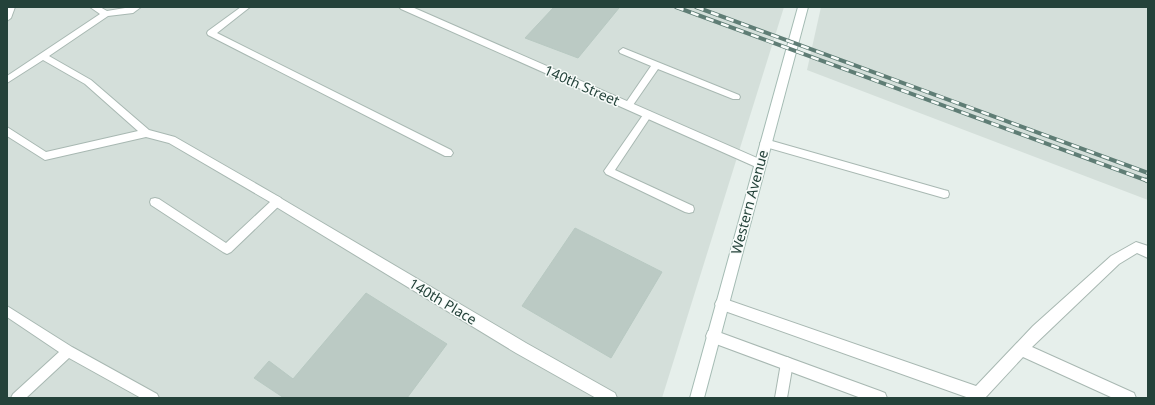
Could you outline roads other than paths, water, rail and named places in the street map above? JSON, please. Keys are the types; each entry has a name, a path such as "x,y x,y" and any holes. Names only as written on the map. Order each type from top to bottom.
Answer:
{"street":[{"name":"140th Street","path":"404,7 760,164"},
{"name":"Western Avenue","path":"697,398 803,7"},
{"name":"140th Place","path":"277,201 596,394 610,398"},
{"path":"722,304 978,396 1038,331 1115,260 1142,250"},
{"path":"713,336 880,398"},
{"path":"1021,349 1129,398"}],"lane":[{"path":"7,18 11,7"},
{"path":"94,7 106,14"},
{"path":"7,80 106,14 130,11 137,7"},
{"path":"246,7 211,33 448,153"},
{"path":"623,51 736,98"},
{"path":"43,56 88,82 146,133 172,140 277,201 227,249 154,202"},
{"path":"628,106 656,65"},
{"path":"648,114 609,171 689,209"},
{"path":"7,131 45,156 146,133"},
{"path":"765,143 944,194"},
{"path":"7,311 68,351 154,398"},
{"path":"17,398 68,351"},
{"path":"781,398 786,363"}],"railway":[{"path":"676,7 1148,181 1146,180"},
{"path":"696,7 1148,173"}]}
